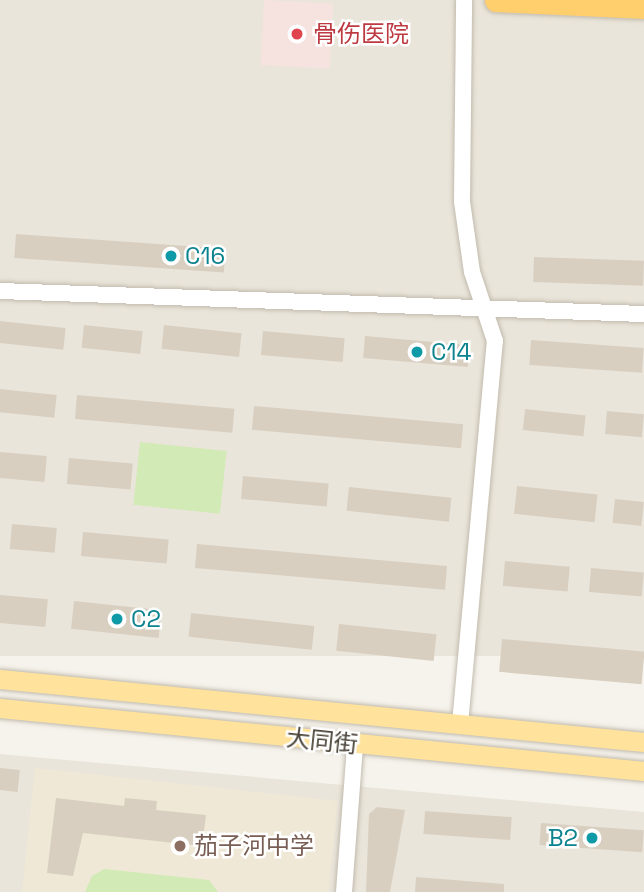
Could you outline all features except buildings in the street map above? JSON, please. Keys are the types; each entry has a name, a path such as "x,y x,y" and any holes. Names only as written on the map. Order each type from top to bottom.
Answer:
{"highway":[{"path":"496,0 644,7"}],"main road":[{"name":"大同街","path":"0,679 644,742"},
{"name":"大同街","path":"0,708 644,771"}],"street":[{"path":"460,724 495,341 487,310 472,272 462,202 464,0"},
{"path":"0,291 644,314"},
{"path":"344,892 355,744"}],"shaded area":[{"path":"0,0 644,0 644,656 0,656"},
{"name":"骨伤医院","path":"264,0 333,4 330,69 261,65"},
{"path":"0,754 644,812 644,892 0,892"},
{"name":"茄子河中学","path":"35,768 338,801 328,892 22,892"}],"green space":[{"path":"140,442 227,451 220,514 133,505"},
{"path":"104,869 209,880 218,892 85,892 92,876"}],"place":[{"name":"骨伤医院","path":"297,34"},
{"name":"C16","path":"171,256"},
{"name":"C14","path":"417,352"},
{"name":"C2","path":"117,619"},
{"name":"B2","path":"592,838"},
{"name":"茄子河中学","path":"180,846"}]}
